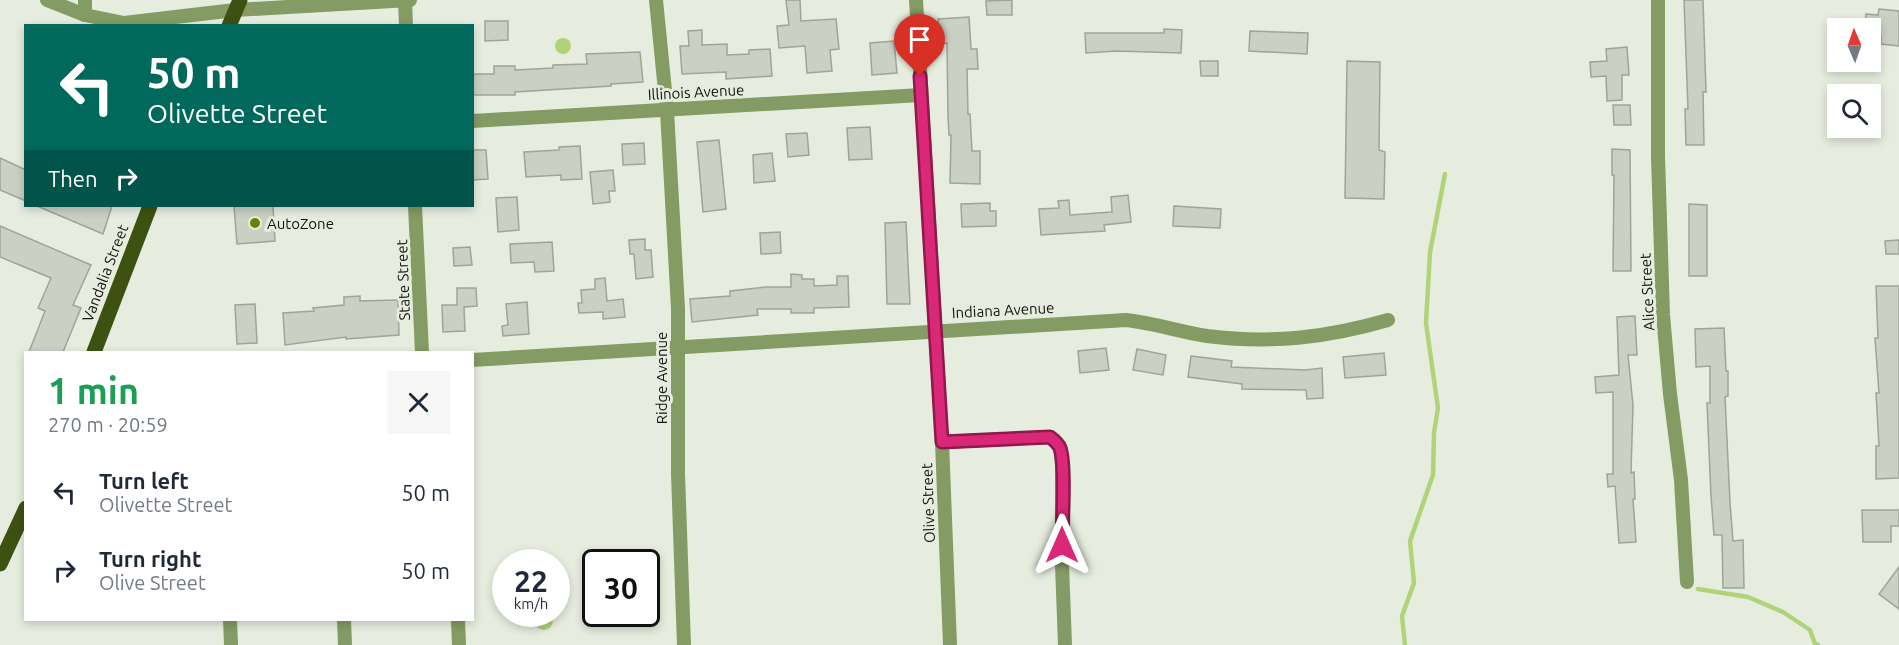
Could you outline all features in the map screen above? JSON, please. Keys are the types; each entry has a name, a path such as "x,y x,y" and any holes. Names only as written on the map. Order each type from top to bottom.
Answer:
{"main road":[{"path":"230,24 238,5"},
{"name":"Vandalia Street","path":"94,351 150,207"},
{"path":"0,564 5,539 24,511"}],"street":[{"path":"47,0 86,15 124,23 238,5 410,0"},
{"path":"86,0 86,15"},
{"path":"405,0 406,24"},
{"name":"Ridge Avenue","path":"657,0 667,111 678,297 678,474 684,645"},
{"name":"Olive Street","path":"916,0 942,442 950,645"},
{"name":"Alice Street","path":"1658,0 1663,315 1681,480 1687,582"},
{"name":"Illinois Avenue","path":"474,122 921,95"},
{"name":"State Street","path":"416,207 422,351"},
{"name":"Indiana Avenue","path":"474,360 1126,320 1149,322 1204,336 1243,340 1283,340 1316,338 1388,320"},
{"path":"942,442 1050,437 1060,447 1065,645"},
{"path":"230,621 231,645"},
{"path":"344,621 345,645"},
{"path":"458,621 459,645"}],"shaded area":[{"path":"563,38 571,46 563,54 555,46"},
{"path":"536,627 552,627 548,630"}],"building":[{"path":"786,0 800,0 801,21 836,19 839,49 830,50 832,71 807,73 805,46 779,48 777,26 789,25"},
{"path":"1012,0 1012,15 987,15 986,1"},
{"path":"1684,0 1703,0 1706,92 1703,92 1704,145 1686,145 1685,109 1688,109"},
{"path":"1879,9 1899,11 1899,46 1881,44 1881,18 1866,18 1866,14 1878,15"},
{"path":"969,17 971,49 977,49 978,69 967,69 968,114 970,114 972,151 980,151 980,184 950,183 951,135 949,135 948,116 947,43 939,44 938,19"},
{"path":"485,21 508,21 508,40 485,41"},
{"path":"1164,29 1182,30 1181,53 1117,51 1086,53 1085,33 1164,33"},
{"path":"702,30 702,45 727,44 727,55 749,54 749,50 770,49 772,76 726,79 726,72 682,74 680,46 689,46 688,31"},
{"path":"1250,31 1308,33 1307,54 1249,51"},
{"path":"894,41 897,73 872,75 870,43"},
{"path":"1627,47 1629,75 1622,75 1622,100 1607,101 1606,76 1591,77 1590,62 1607,61 1606,49"},
{"path":"640,52 643,82 515,92 515,95 474,95 474,74 494,74 494,66 515,66 515,70 553,68 553,65 587,64 586,54"},
{"path":"1200,61 1218,61 1218,76 1201,76"},
{"path":"1347,61 1380,62 1379,150 1385,152 1384,199 1345,198"},
{"path":"1613,105 1630,105 1631,125 1614,125"},
{"path":"870,127 872,159 849,160 847,128"},
{"path":"807,133 809,155 788,157 786,134"},
{"path":"719,140 726,209 703,212 697,142"},
{"path":"644,143 645,164 623,165 622,144"},
{"path":"580,146 582,179 561,180 561,175 526,177 524,152"},
{"path":"1612,149 1630,150 1631,271 1613,271"},
{"path":"474,150 486,150 488,179 474,180"},
{"path":"772,153 775,181 754,183 753,155"},
{"path":"0,158 24,169 24,200 0,190"},
{"path":"613,170 615,191 609,191 610,202 593,204 590,172"},
{"path":"1128,195 1131,222 1104,225 1105,231 1041,235 1039,209 1059,208 1058,201 1069,200 1070,215 1112,212 1111,197"},
{"path":"517,197 519,230 498,232 496,198"},
{"path":"990,203 990,211 996,211 996,226 962,227 961,204"},
{"path":"1689,204 1707,205 1707,276 1689,276"},
{"path":"1174,206 1221,209 1220,228 1173,226"},
{"path":"39,207 112,207 103,234"},
{"name":"AutoZone","path":"234,207 273,207 275,241 237,244"},
{"path":"906,222 910,304 887,304 885,223"},
{"path":"0,226 91,265 73,305 81,308 63,351 29,351 45,311 38,308 51,278 0,257"},
{"path":"780,232 781,253 761,254 760,233"},
{"path":"645,239 645,250 651,250 653,277 636,279 634,254 630,254 629,240"},
{"path":"1899,240 1899,254 1886,254 1885,241"},
{"path":"552,242 554,271 535,272 534,262 511,263 510,244"},
{"path":"470,247 472,265 454,266 453,248"},
{"path":"791,274 802,275 802,279 814,279 814,286 837,285 837,276 848,276 849,307 814,308 814,313 791,313 791,309 757,309 758,315 692,322 690,299 730,296 730,291 791,287"},
{"path":"605,278 607,301 623,299 625,317 603,319 603,312 579,313 578,303 582,303 581,290 595,289 595,279"},
{"path":"1876,286 1899,286 1899,478 1876,479 1876,446 1879,446 1876,393 1879,393 1875,338 1878,338"},
{"path":"457,288 476,288 477,306 464,307 465,331 443,332 442,305 457,305"},
{"path":"360,296 360,301 398,300 399,335 346,339 346,337 285,345 283,313 314,311 313,308 344,305 344,297"},
{"path":"527,302 529,334 503,336 502,326 508,325 506,304"},
{"path":"255,304 257,343 237,344 235,305"},
{"path":"1635,316 1637,355 1628,355 1633,405 1631,473 1634,472 1636,542 1619,543 1615,486 1608,487 1607,474 1613,474 1613,392 1596,393 1595,377 1619,375 1617,317"},
{"path":"1724,328 1726,371 1728,371 1728,396 1725,397 1730,503 1733,541 1743,540 1744,588 1723,588 1722,535 1714,535 1711,496 1707,403 1710,403 1710,366 1696,367 1695,329"},
{"path":"1106,348 1109,370 1080,373 1078,351"},
{"path":"1137,349 1166,355 1163,375 1133,370"},
{"path":"1384,353 1386,375 1345,378 1343,357"},
{"path":"1191,356 1232,361 1231,367 1305,370 1322,368 1323,398 1307,399 1306,390 1242,389 1242,384 1188,377"},
{"path":"1862,510 1899,510 1899,526 1891,526 1891,542 1863,542"},
{"path":"1899,567 1899,609 1879,594"}],"waterway":[{"path":"1405,645 1402,616 1414,583 1410,541 1433,475 1434,433 1438,408 1426,323 1430,252 1445,174"},
{"path":"1698,589 1748,597 1783,612 1810,630 1815,644 1818,645"}],"place":[{"name":"AutoZone","path":"255,223"}],"route":[{"path":"920,76 942,442 1050,437 1055,441 1060,447 1062,464 1062,545"}]}
